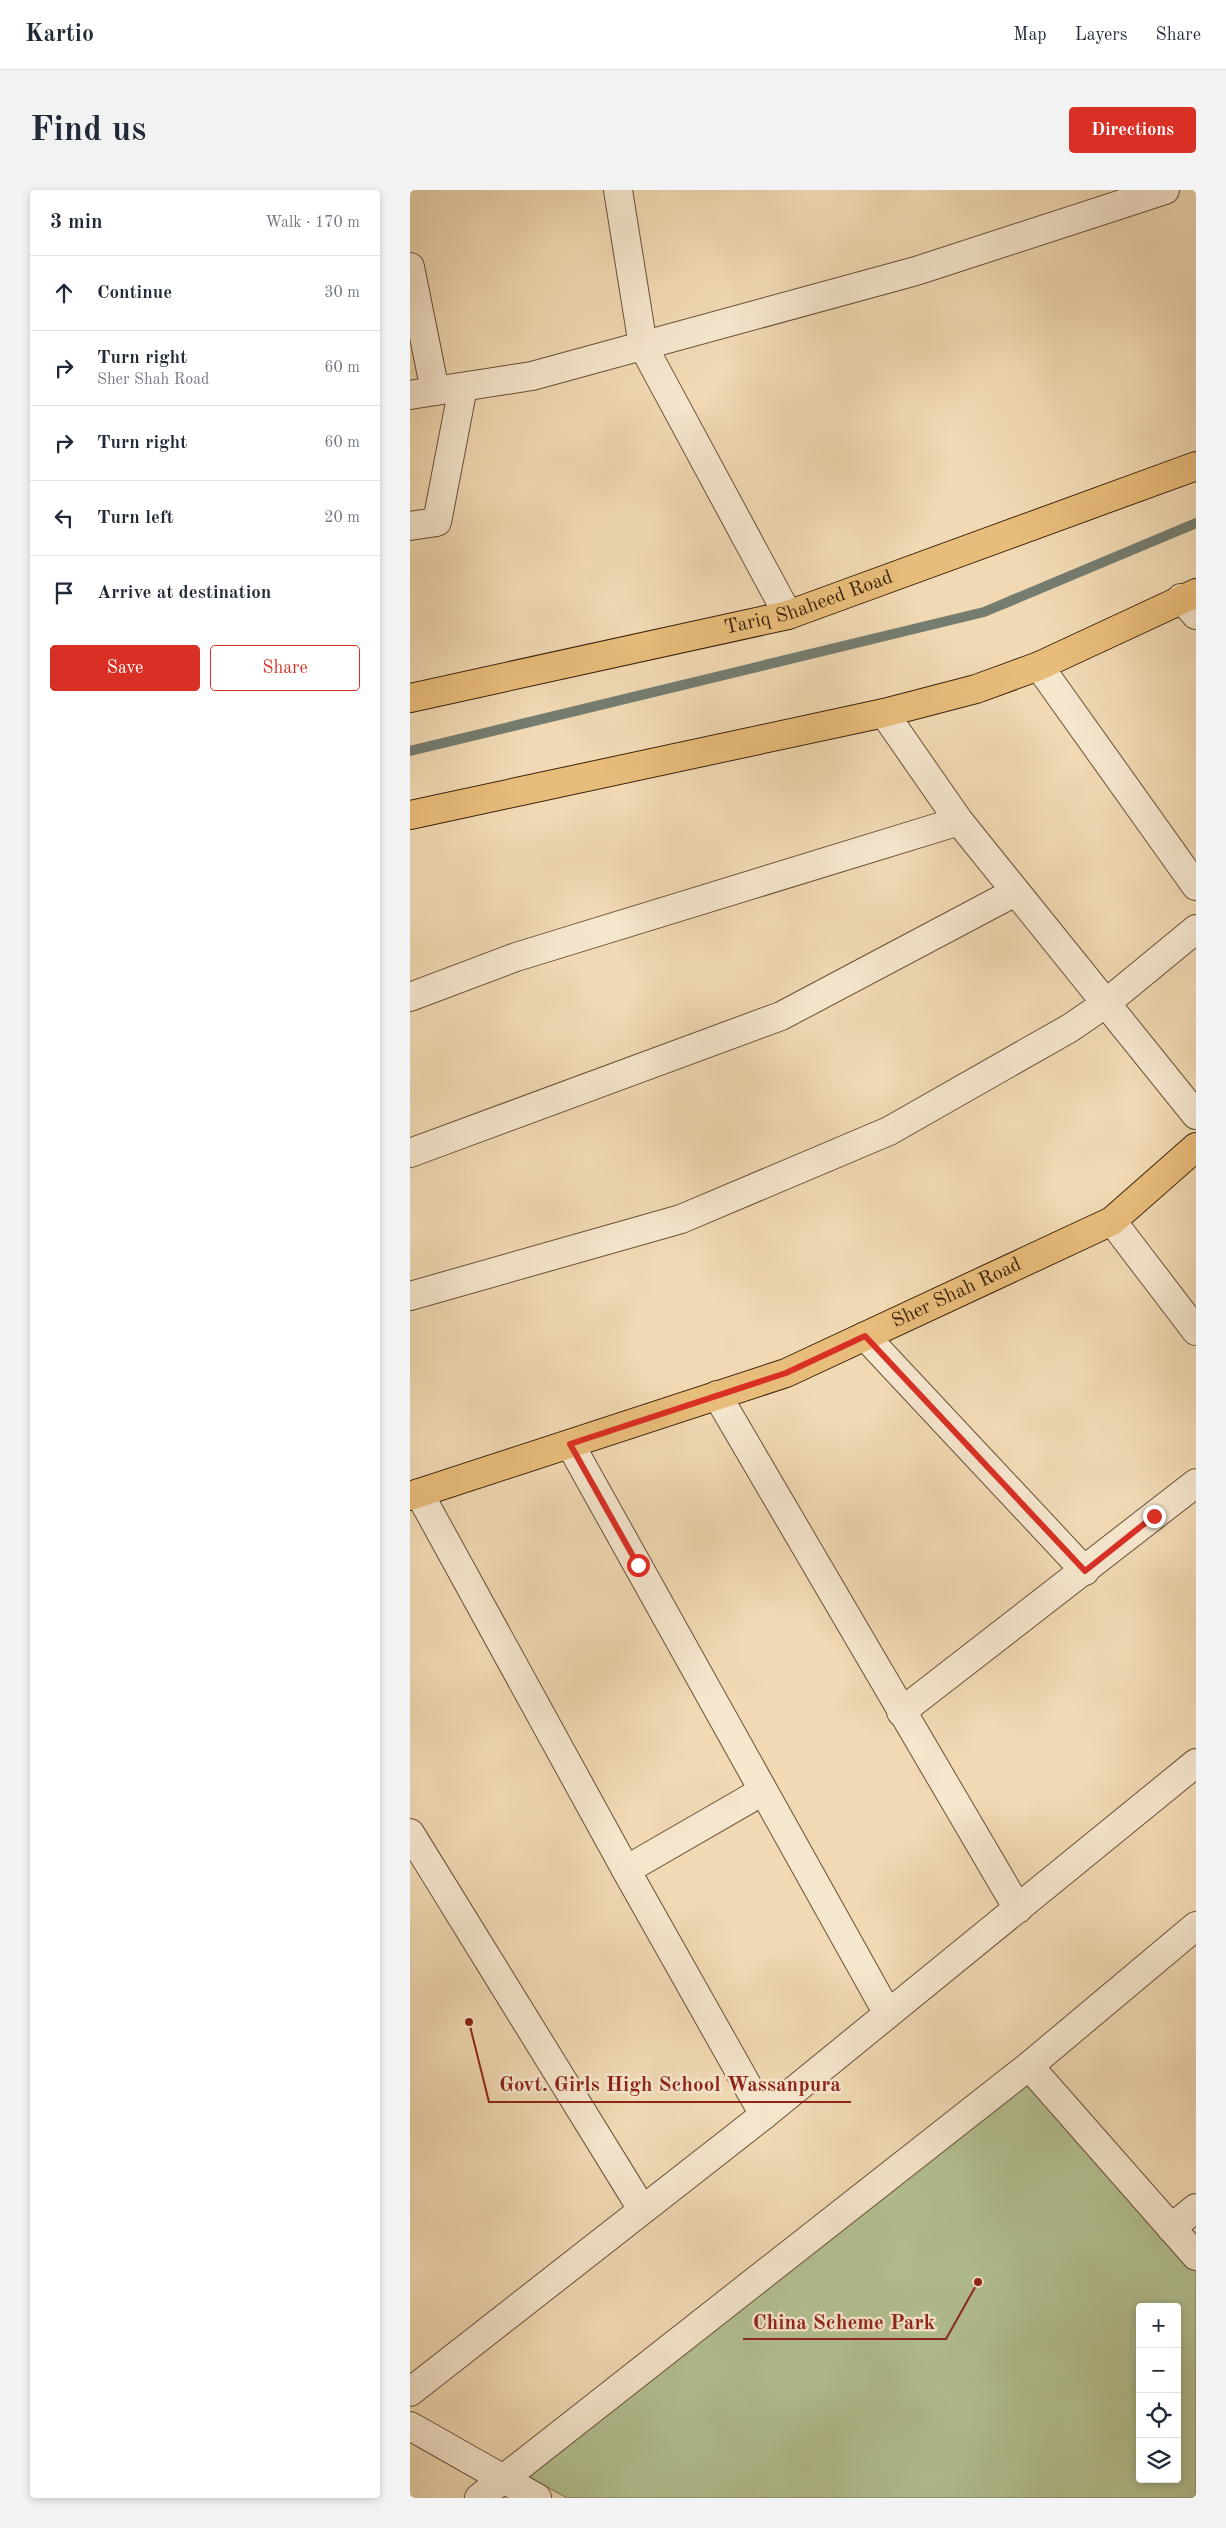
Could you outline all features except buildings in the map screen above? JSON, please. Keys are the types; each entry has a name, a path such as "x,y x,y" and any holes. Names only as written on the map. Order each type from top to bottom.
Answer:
{"main road":[{"name":"Tariq Shaheed Road","path":"410,698 788,615 1196,466"},
{"path":"410,815 884,713 976,689 1039,666 1191,602"},
{"name":"Sher Shah Road","path":"415,1494 786,1373 1112,1221 1196,1147"}],"street":[{"path":"618,190 643,346 788,615"},
{"path":"410,267 422,393 532,376 643,346 916,271 1165,190"},
{"path":"410,526 437,522 463,387"},
{"path":"1039,666 1196,886"},
{"path":"884,713 959,821 1196,1115"},
{"path":"410,997 516,957 959,821"},
{"path":"410,1153 780,1016 1015,892"},
{"path":"410,1296 681,1219 889,1131 1070,1028 1105,1004 1196,929"},
{"path":"1112,1221 1196,1331"},
{"path":"865,1336 1085,1571"},
{"path":"717,1396 1018,1909"},
{"path":"570,1444 888,2014"},
{"path":"901,1712 1196,1483"},
{"path":"415,1494 764,2115"},
{"path":"410,2392 764,2115 1196,1763"},
{"path":"626,1870 763,1791"},
{"path":"410,1833 642,2209"},
{"path":"479,2498 1029,2066 1196,1926"},
{"path":"1029,2066 1196,2256"},
{"path":"1172,2228 1196,2208"},
{"path":"410,2426 537,2498"}],"green space":[{"path":"1029,2066 1196,2257 1196,2498 567,2498 523,2473"}],"waterway":[{"path":"410,751 984,612 1196,523"}],"place":[{"name":"Govt. Girls High School Wassanpura","path":"469,2022"},
{"name":"China Scheme Park","path":"978,2282"}],"route":[{"path":"638,1565 570,1444 786,1373 865,1336 1085,1571 1154,1516"}]}
